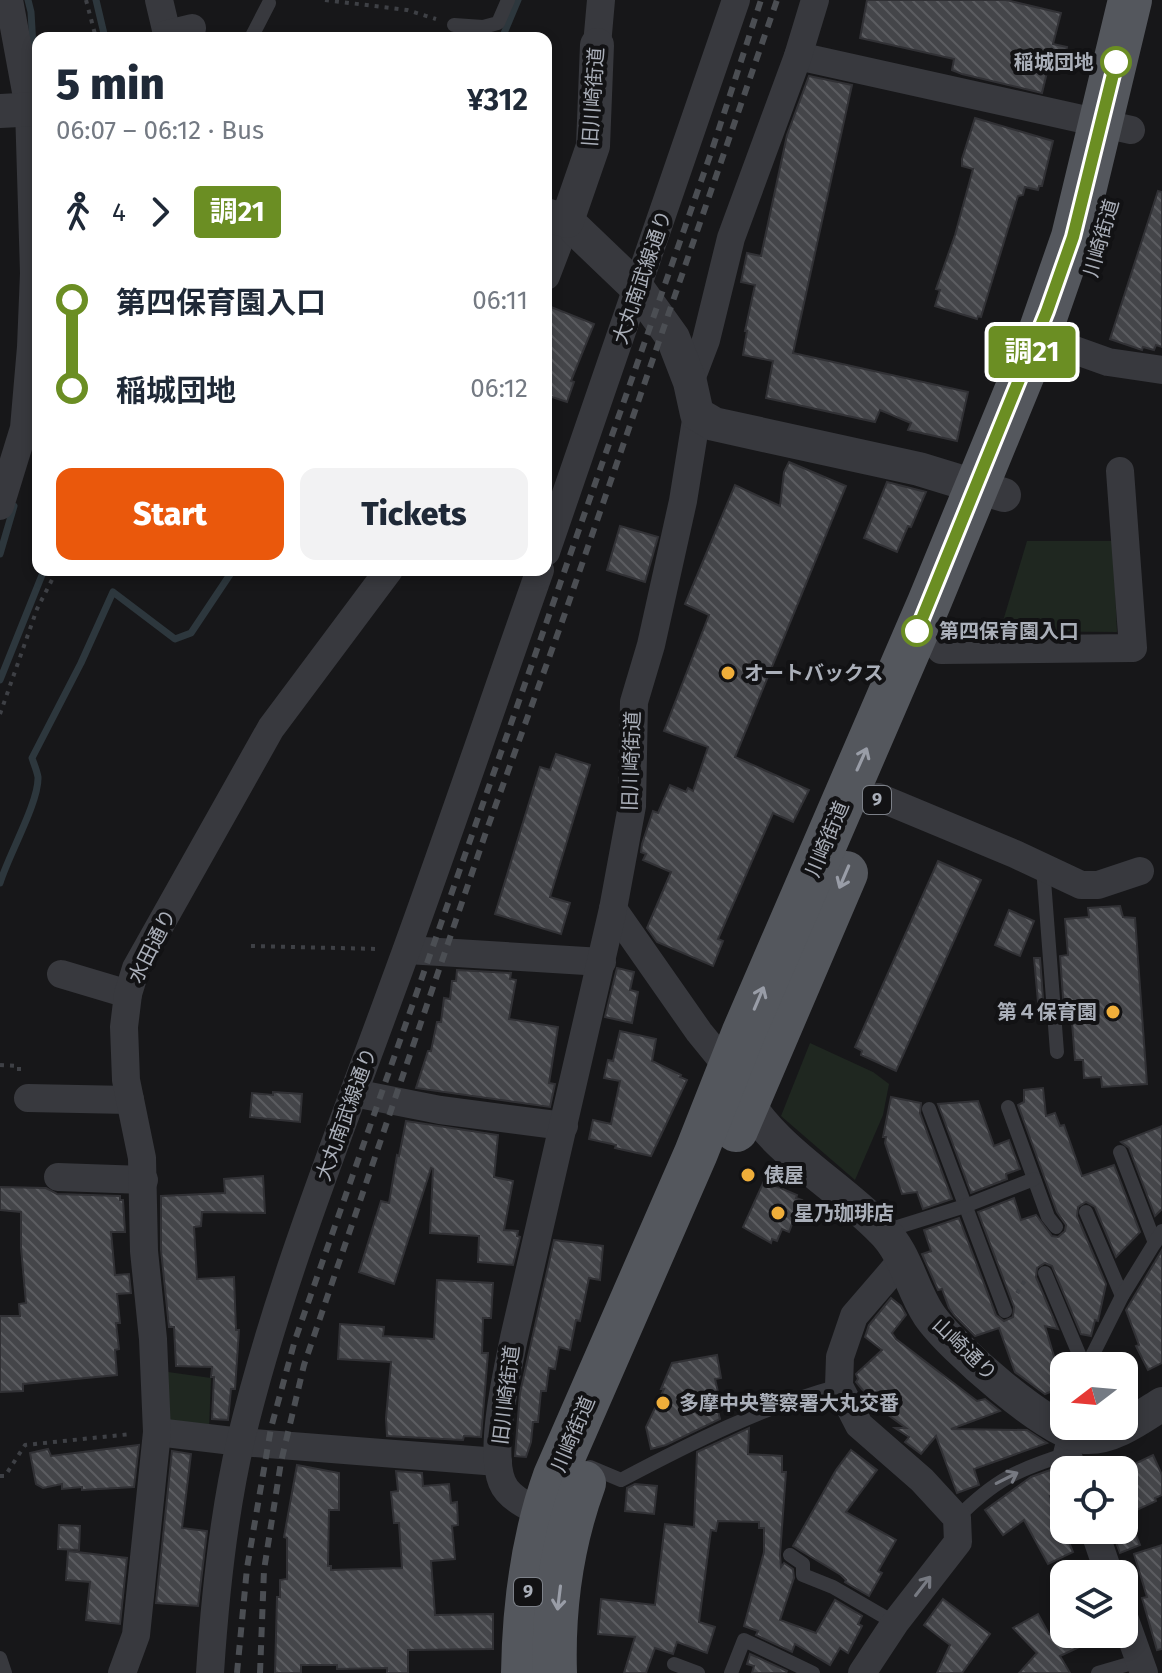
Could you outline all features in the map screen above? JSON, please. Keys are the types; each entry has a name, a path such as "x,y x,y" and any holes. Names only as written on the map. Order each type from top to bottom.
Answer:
{"main road":[{"name":"川崎街道","path":"523,1673 526,1607 533,1555 590,1467 738,1087 991,490 1066,347 1095,259 1116,126 1130,0"},
{"name":"川崎街道","path":"555,1673 556,1518 575,1426 696,1153 738,1087 878,797 941,650 1044,321 1161,0"}],"street":[{"path":"9,0 22,109 32,246"},
{"path":"159,0 175,32"},
{"name":"旧川崎街道","path":"557,218 593,146 601,0"},
{"name":"大丸南武線通り","path":"552,535 736,0"},
{"name":"旧川崎街道","path":"556,1518 516,1499 502,1483 498,1462 502,1402 511,1349 613,909 632,806 634,702 651,645 683,501 693,398 706,340 731,238 798,56 815,0"},
{"path":"798,56 1116,126"},
{"path":"557,218 638,289 673,338 693,398 714,424 919,469 991,490"},
{"path":"552,244 557,218"},
{"path":"0,506 24,428 32,322"},
{"path":"1066,347 1108,362 1162,370"},
{"path":"941,650 1133,648 1120,471"},
{"name":"水田通り","path":"122,1673 136,1635 157,1432 153,1339 144,1251 144,1180 126,1080 124,1027 128,994 136,968 271,728 385,576"},
{"name":"大丸南武線通り","path":"210,1673 217,1579 241,1442 295,1254 407,950 538,576"},
{"path":"878,797 1081,885 1098,885 1140,871"},
{"path":"613,909 738,1087"},
{"path":"407,950 602,962"},
{"path":"61,974 128,994"},
{"name":"山崎通り","path":"738,1087 765,1127 894,1245 927,1313 951,1342 1074,1444"},
{"path":"354,1093 440,1110 564,1126"},
{"path":"28,1098 130,1100"},
{"path":"58,1177 144,1180"},
{"path":"862,1673 895,1623 958,1542 957,1518 922,1480 859,1425 839,1386 840,1357 854,1316 894,1245"},
{"path":"1074,1444 1088,1437 1112,1433 1162,1404"},
{"path":"157,1432 241,1442 498,1462"},
{"path":"1135,1648 1142,1667"}],"lane":[{"path":"454,25 483,27 498,23 508,0"},
{"path":"254,32 269,3"},
{"path":"1043,867 1057,1052"},
{"path":"1008,1107 1048,1217 1056,1227"},
{"path":"929,1109 1005,1311"},
{"path":"1093,1352 1122,1296 1159,1237 1120,1152"},
{"path":"894,1245 965,1206 1034,1179"},
{"path":"1086,1212 1122,1296"},
{"path":"1045,1273 1080,1352"},
{"path":"590,1467 621,1480 721,1430 799,1397 839,1386"},
{"path":"957,1518 1002,1478 1074,1444"},
{"path":"790,1555 803,1564 803,1575 833,1587 895,1623"},
{"path":"731,1673 744,1640 813,1673"},
{"path":"0,1658 5,1673"},
{"path":"674,1664 698,1673"},
{"path":"1098,1673 1142,1667"}],"path":[{"path":"86,0 94,32"},
{"path":"325,0 407,10 454,25"},
{"path":"0,714 37,609 54,576"},
{"path":"251,946 407,950"},
{"path":"0,1476 5,1476 25,1445 157,1432"}],"shaded area":[{"path":"1027,541 1113,541 1117,632 1000,631"},
{"path":"810,1043 873,1072 889,1084 883,1115 855,1180 781,1116"},
{"path":"168,1372 211,1378 209,1430 169,1421"}],"building":[{"path":"867,0 1006,0 1061,13 1053,44 1067,47 1061,71 1048,68 1042,93 962,74 952,70 954,59 860,38"},
{"path":"809,76 852,85 793,353 968,392 957,441 908,430 911,423 880,410 875,422 766,398 773,361 743,355 755,285 741,282 747,253 761,256 787,135"},
{"path":"975,118 1053,141 1042,186 1038,190 1025,187 1023,195 1018,196 981,317 977,319 935,306 940,290 936,289 973,169 962,166 962,159"},
{"path":"1158,191 1162,192 1162,347 1156,345 1154,350 1143,347 1142,350 1110,339"},
{"path":"552,307 594,324 571,381 574,382 567,402 552,397"},
{"name":"オートバックス","path":"789,462 846,486 735,757 809,790 793,822 773,813 718,939 723,941 713,966 657,942 647,928 671,872 643,860 646,854 641,852 642,844 653,811 658,813 670,785 686,792 688,788 693,791 708,747 664,731 709,615 685,604 735,485 780,506 784,472"},
{"path":"887,482 926,492 897,552 864,538"},
{"path":"620,526 658,537 645,582 607,570"},
{"path":"556,754 590,765 550,897 570,903 561,934 495,914 540,767 550,770"},
{"path":"938,861 981,880 896,1071 861,1055 862,1051 855,1047"},
{"path":"1120,906 1123,917 1135,918 1147,1084 1102,1087 1101,1077 1084,1078 1083,1060 1075,1060 1071,1010 1064,1011 1060,956 1068,955 1065,919 1089,917 1088,908"},
{"path":"1009,910 1034,921 1020,956 995,945"},
{"path":"1034,958 1040,958 1044,1013 1039,1013"},
{"path":"617,968 634,972 630,990 638,992 632,1023 605,1017"},
{"path":"457,970 511,973 510,979 516,980 509,1019 558,1027 549,1083 555,1084 550,1107 416,1088 428,1051 431,1051 437,1022 441,1022 444,998 450,999"},
{"path":"620,1031 656,1039 652,1061 687,1080 651,1156 589,1139 593,1120 611,1124 620,1081 604,1078 608,1060 613,1061"},
{"path":"1043,1088 1046,1116 1055,1113 1060,1126 1064,1125 1082,1176 1114,1165 1140,1232 1116,1257 1095,1207 1086,1202 1078,1207 1077,1216 1106,1284 1098,1321 1095,1320 1091,1336 1081,1334 1052,1266 1045,1263 1037,1268 1036,1277 1058,1329 1045,1326 1053,1352 1050,1352 1050,1392 1045,1394 1015,1372 999,1328 975,1336 955,1316 942,1289 938,1290 922,1254 931,1251 924,1230 959,1218 996,1315 1004,1321 1013,1317 1014,1307 978,1212 1014,1198 1021,1220 1036,1215 1052,1236 1058,1237 1065,1231 1066,1225 1057,1212 1018,1105 1024,1102 1024,1090"},
{"path":"273,1092 302,1094 300,1122 250,1117 252,1093 273,1095"},
{"path":"891,1097 921,1103 920,1113 952,1199 923,1209 917,1192 902,1194 885,1143 886,1137 883,1137"},
{"path":"978,1101 994,1146 1009,1140 1020,1169 1006,1174 1007,1179 971,1193 938,1104"},
{"path":"406,1121 498,1135 494,1177 513,1181 504,1230 518,1231 517,1236 520,1237 513,1265 478,1262 479,1236 430,1233 431,1168 394,1284 359,1272 381,1201 389,1203"},
{"path":"1162,1126 1162,1209 1155,1216 1129,1148 1121,1142"},
{"path":"263,1176 265,1213 202,1212 201,1226 194,1227 197,1279 234,1277 236,1330 239,1330 235,1389 231,1389 228,1420 212,1419 212,1367 176,1366 174,1327 169,1327 161,1250 161,1196 225,1193 224,1179"},
{"path":"764,1181 797,1195 801,1202 812,1206 805,1224 794,1219 789,1232 782,1229 777,1241 772,1239 771,1243 743,1227"},
{"path":"0,1187 46,1188 57,1194 120,1196 123,1200 125,1232 111,1232 115,1275 129,1274 131,1293 117,1294 120,1323 116,1323 119,1349 115,1350 117,1375 23,1384 23,1391 0,1392 0,1316 20,1316 19,1304 26,1303 21,1212 0,1210"},
{"path":"554,1240 603,1246 600,1280 589,1278 570,1350 559,1347 555,1369 549,1368 546,1391 541,1391 538,1422 533,1422 526,1457 515,1456 520,1393"},
{"path":"1162,1250 1162,1363 1148,1370 1136,1346 1139,1345 1126,1310"},
{"path":"437,1280 493,1283 491,1318 483,1318 482,1353 488,1353 481,1437 464,1436 463,1440 387,1436 391,1362 338,1359 340,1324 384,1327 383,1336 434,1339"},
{"path":"891,1298 906,1315 892,1333 896,1339 977,1401 985,1399 1000,1411 951,1429 1027,1430 1047,1443 974,1469 979,1485 957,1493 936,1436 921,1454 905,1442 909,1437 895,1428 906,1428 876,1406 856,1382 856,1374 882,1350 865,1337 869,1325"},
{"path":"717,1355 721,1378 715,1379 718,1392 713,1393 720,1419 651,1449 646,1427 672,1363"},
{"path":"749,1428 748,1454 782,1456 782,1472 786,1472 780,1555 781,1567 784,1563 793,1569 794,1578 780,1620 816,1633 835,1600 862,1616 858,1624 862,1626 848,1653 840,1648 830,1665 795,1644 792,1652 756,1635 758,1631 744,1626 764,1552 764,1528 759,1528 759,1522 718,1521 716,1531 711,1530 699,1622 715,1627 707,1653 677,1642 673,1654 655,1648 646,1673 624,1673 635,1637 598,1634 601,1599 655,1605 665,1524 694,1527 697,1452"},
{"path":"139,1445 134,1487 82,1490 82,1487 62,1489 62,1484 43,1488 36,1484 30,1453 48,1449 51,1456"},
{"path":"851,1450 877,1470 846,1512 896,1540 878,1571 882,1573 869,1596 793,1546 836,1470"},
{"path":"172,1451 191,1454 182,1528 207,1531 198,1606 156,1603"},
{"path":"1153,1455 1162,1475 1162,1495 1138,1509 1138,1462"},
{"path":"297,1465 339,1473 339,1510 329,1510 328,1566 331,1570 402,1568 399,1523 394,1523 391,1492 398,1491 396,1471 422,1473 423,1486 449,1484 451,1503 457,1502 458,1525 452,1526 455,1559 431,1561 435,1615 493,1614 493,1649 408,1650 408,1673 387,1673 387,1668 337,1669 337,1665 301,1665 301,1673 275,1673 277,1597 280,1597 280,1580 287,1579 287,1538 284,1537"},
{"path":"1050,1470 1050,1544 1070,1544 1073,1552 1050,1560 1048,1564 1024,1520 1003,1535 985,1510 1031,1477"},
{"path":"635,1484 657,1486 654,1514 625,1511 627,1488"},
{"path":"59,1525 80,1526 79,1550 58,1549"},
{"path":"1138,1540 1140,1545 1120,1553 1117,1544 1138,1544"},
{"path":"1162,1545 1162,1649 1157,1650 1142,1598 1147,1597 1134,1554"},
{"path":"68,1551 127,1558 120,1624 86,1620 90,1582 66,1580"},
{"path":"943,1599 990,1634 962,1673 937,1673 950,1645 924,1625"},
{"path":"1038,1614 1050,1634 1050,1648 1077,1648 1060,1656 1070,1673 1019,1673 1037,1653 1013,1628"},
{"path":"750,1654 787,1671 752,1673 754,1666 747,1664"}],"waterway":[{"path":"28,0 32,32"},
{"path":"96,0 104,32"},
{"path":"505,32 518,0"},
{"path":"0,554 14,506"},
{"path":"0,680 42,576"},
{"path":"0,883 34,800 38,777 32,758 113,592 175,639 191,633 229,576"}],"railway":[{"path":"237,1673 247,1568 271,1428 295,1340 712,150 761,0"},
{"path":"260,1673 264,1570 281,1462 304,1365 486,832 777,0"}],"bus line":[{"name":"調21","path":"917,631 1039,335 1073,237 1116,62"}],"place":[{"name":"稲城団地","path":"1116,62"},
{"name":"第四保育園入口","path":"917,631"},
{"name":"オートバックス","path":"728,673"},
{"name":"第４保育園","path":"1113,1012"},
{"name":"俵屋","path":"748,1175"},
{"name":"星乃珈琲店","path":"778,1213"},
{"name":"多摩中央警察署大丸交番","path":"663,1403"}]}
